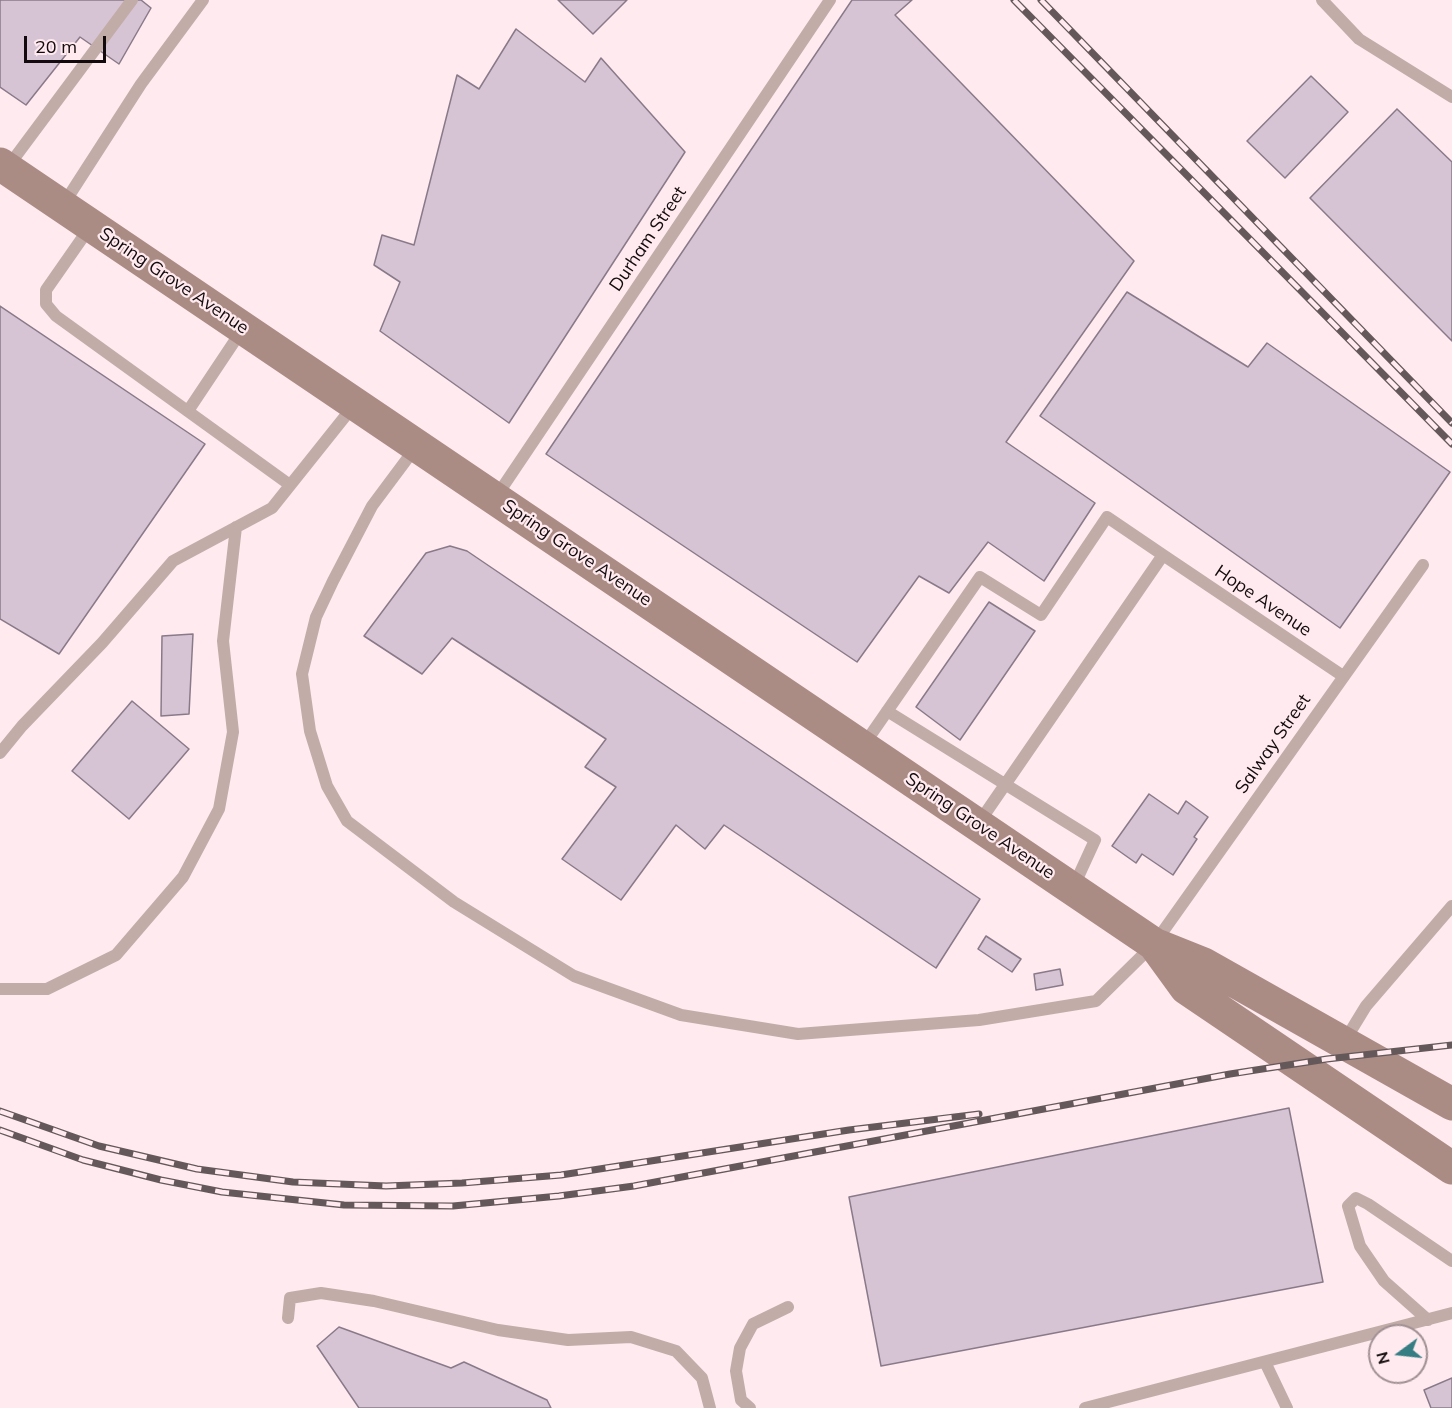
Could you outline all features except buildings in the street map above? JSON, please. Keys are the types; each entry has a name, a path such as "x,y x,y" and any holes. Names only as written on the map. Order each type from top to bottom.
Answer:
{"main road":[{"name":"Spring Grove Avenue","path":"4,166 1154,944 1204,964 1452,1104"},
{"name":"Spring Grove Avenue","path":"1154,944 1186,988 1452,1168"}],"lane":[{"path":"4,166 132,0"},
{"path":"63,206 141,84 203,0"},
{"name":"Durham Street","path":"496,498 830,0"},
{"path":"1322,0 1359,39 1452,97"},
{"path":"92,225 46,290 46,304 56,316 290,485"},
{"path":"188,411 243,328"},
{"path":"0,753 22,726 102,643 173,561 272,508 356,403"},
{"name":"Salway Street","path":"417,445 372,506 333,581 316,617 302,674 313,742 327,786 347,821 454,902 574,976 681,1016 798,1034 979,1020 1096,1000 1154,944 1423,565"},
{"name":"Hope Avenue","path":"887,711 980,577 1041,615 1107,517 1343,676"},
{"path":"0,989 47,989 116,955 183,877 219,809 232,732 223,641 236,527"},
{"path":"978,825 1163,555"},
{"path":"862,746 887,711 1095,840 1073,889"},
{"path":"1343,1043 1366,1006 1452,906"},
{"path":"1428,1320 1384,1281 1360,1246 1348,1206 1356,1198 1368,1204 1452,1261"},
{"path":"288,1318 290,1298 321,1293 374,1301 498,1330 568,1340 631,1337 676,1351 702,1378 710,1408"},
{"path":"750,1408 741,1400 736,1371 740,1348 753,1324 788,1307"},
{"path":"1085,1408 1452,1314"},
{"path":"1265,1362 1285,1407"}],"railway":[{"path":"1014,0 1452,444"},
{"path":"1041,0 1452,423"},
{"path":"0,1130 83,1160 161,1180 222,1192 344,1205 453,1206 634,1186 1230,1074 1327,1059 1452,1045"},
{"path":"0,1111 99,1146 197,1169 293,1182 386,1186 561,1175 849,1130 979,1114"}]}
